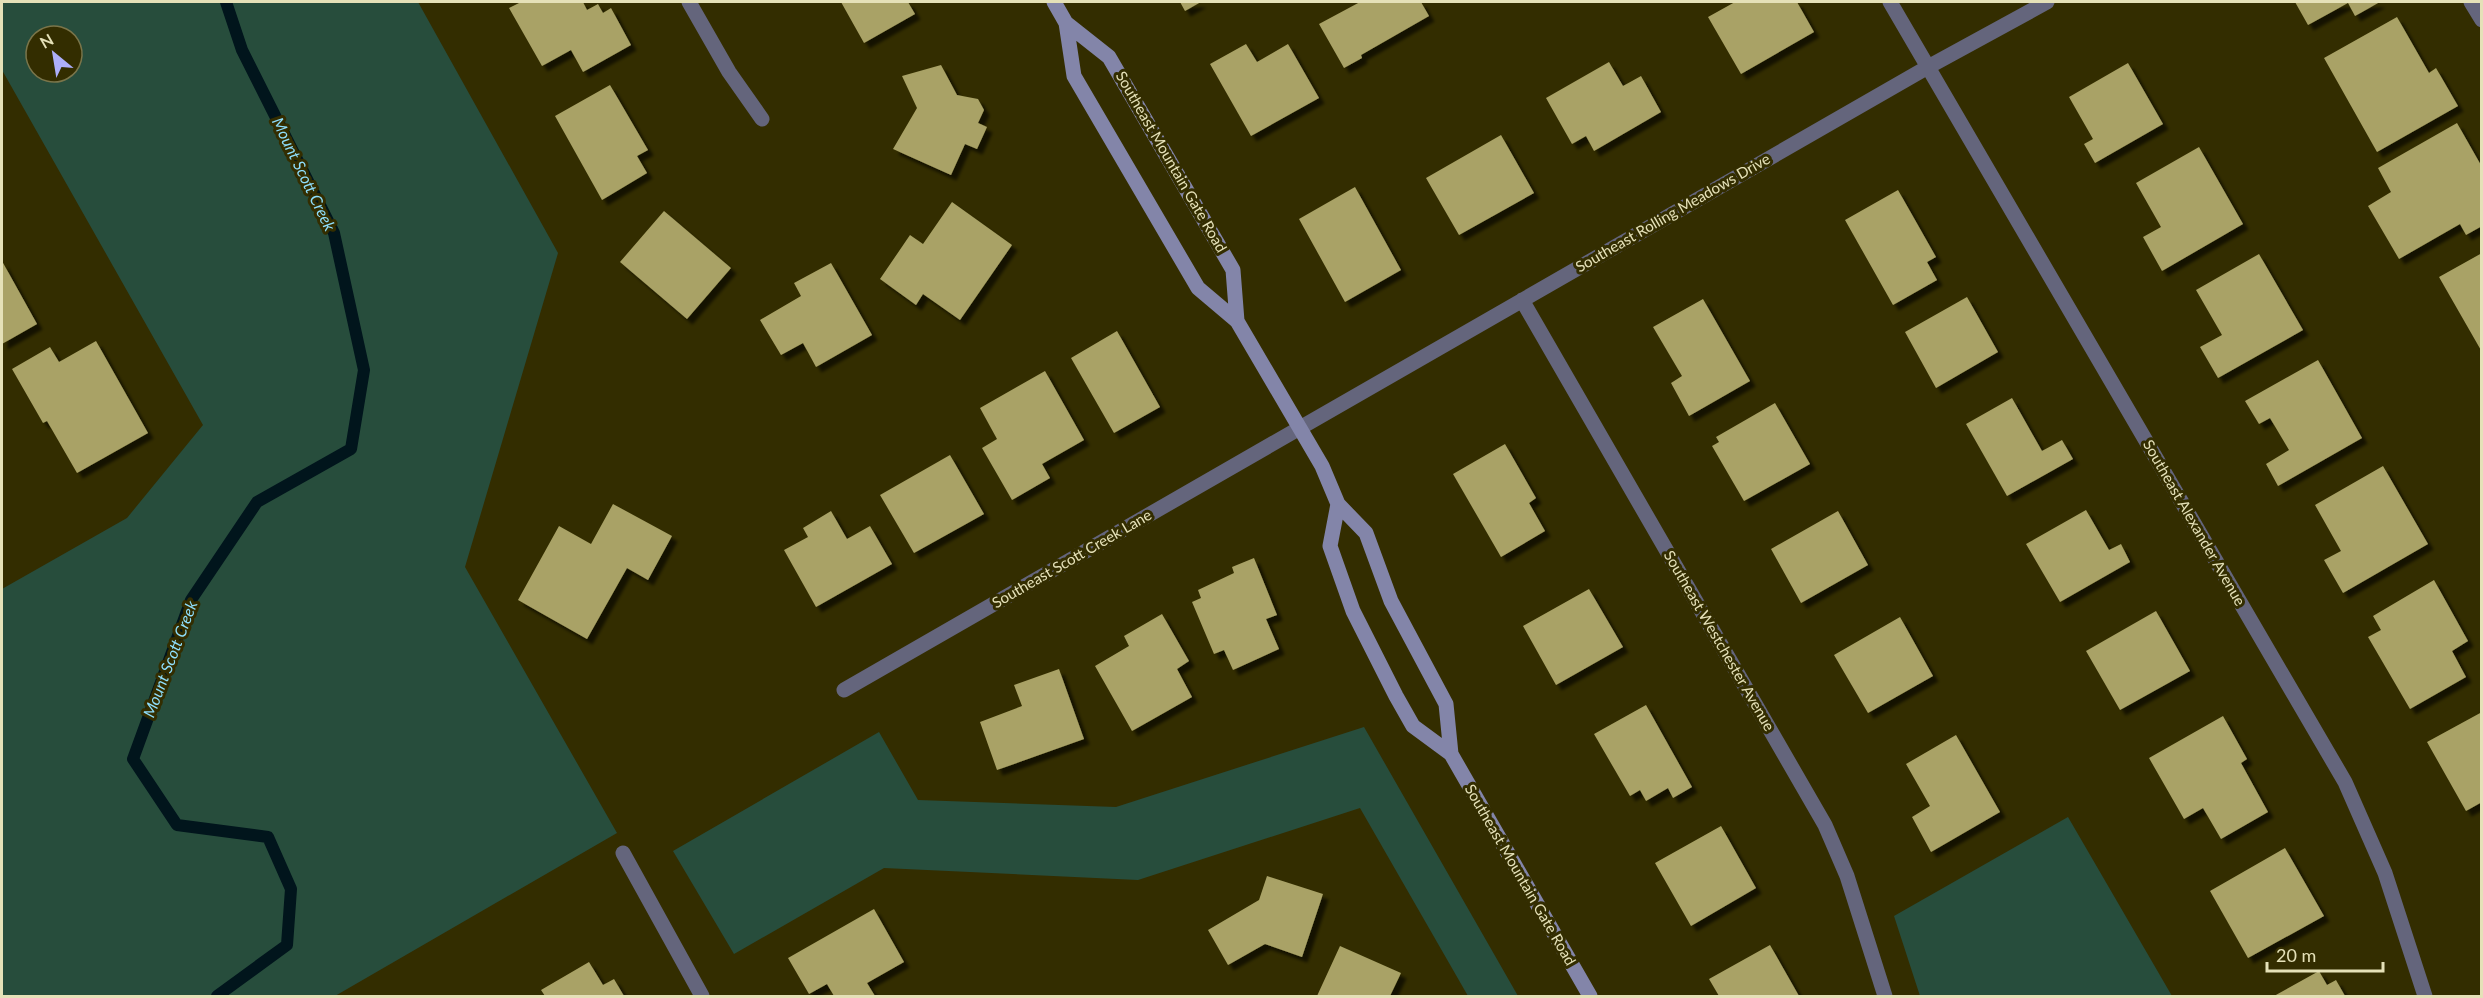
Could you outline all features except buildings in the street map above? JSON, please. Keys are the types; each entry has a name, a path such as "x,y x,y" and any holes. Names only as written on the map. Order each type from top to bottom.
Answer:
{"street":[{"path":"689,2 729,72 762,119"},
{"name":"Southeast Mountain Gate Road","path":"1054,2 1066,23 1074,76 1198,288 1237,321 1322,466 1338,504 1366,533 1391,601 1446,704 1451,754"},
{"name":"Southeast Alexander Avenue","path":"1890,2 2345,782 2385,873 2425,996"},
{"name":"Southeast Rolling Meadows Drive","path":"1300,428 1928,67 2047,2"},
{"path":"2471,2 2481,20"},
{"name":"Southeast Mountain Gate Road","path":"1066,23 1109,57 1228,260 1233,270 1237,321"},
{"name":"Southeast Westchester Avenue","path":"1522,300 1825,825 1847,876 1885,996"},
{"name":"Southeast Scott Creek Lane","path":"844,690 1300,428"},
{"name":"Southeast Mountain Gate Road","path":"1338,504 1330,546 1353,611 1413,726 1451,754 1590,996"},
{"path":"623,853 702,996"}],"green space":[{"path":"2,2 418,2 558,253 465,567 617,833 335,996 2,996 2,589 127,518 203,425 2,70"},
{"path":"1364,727 1518,996 1468,996 1360,808 1138,880 884,868 734,954 673,851 879,732 918,800 1116,807"},
{"path":"2068,817 2172,996 1920,996 1894,916"}],"waterway":[{"name":"Mount Scott Creek","path":"217,996 287,945 291,889 268,837 177,825 133,759 191,600 257,502 351,449 364,370 334,233 242,50 226,2"}]}
